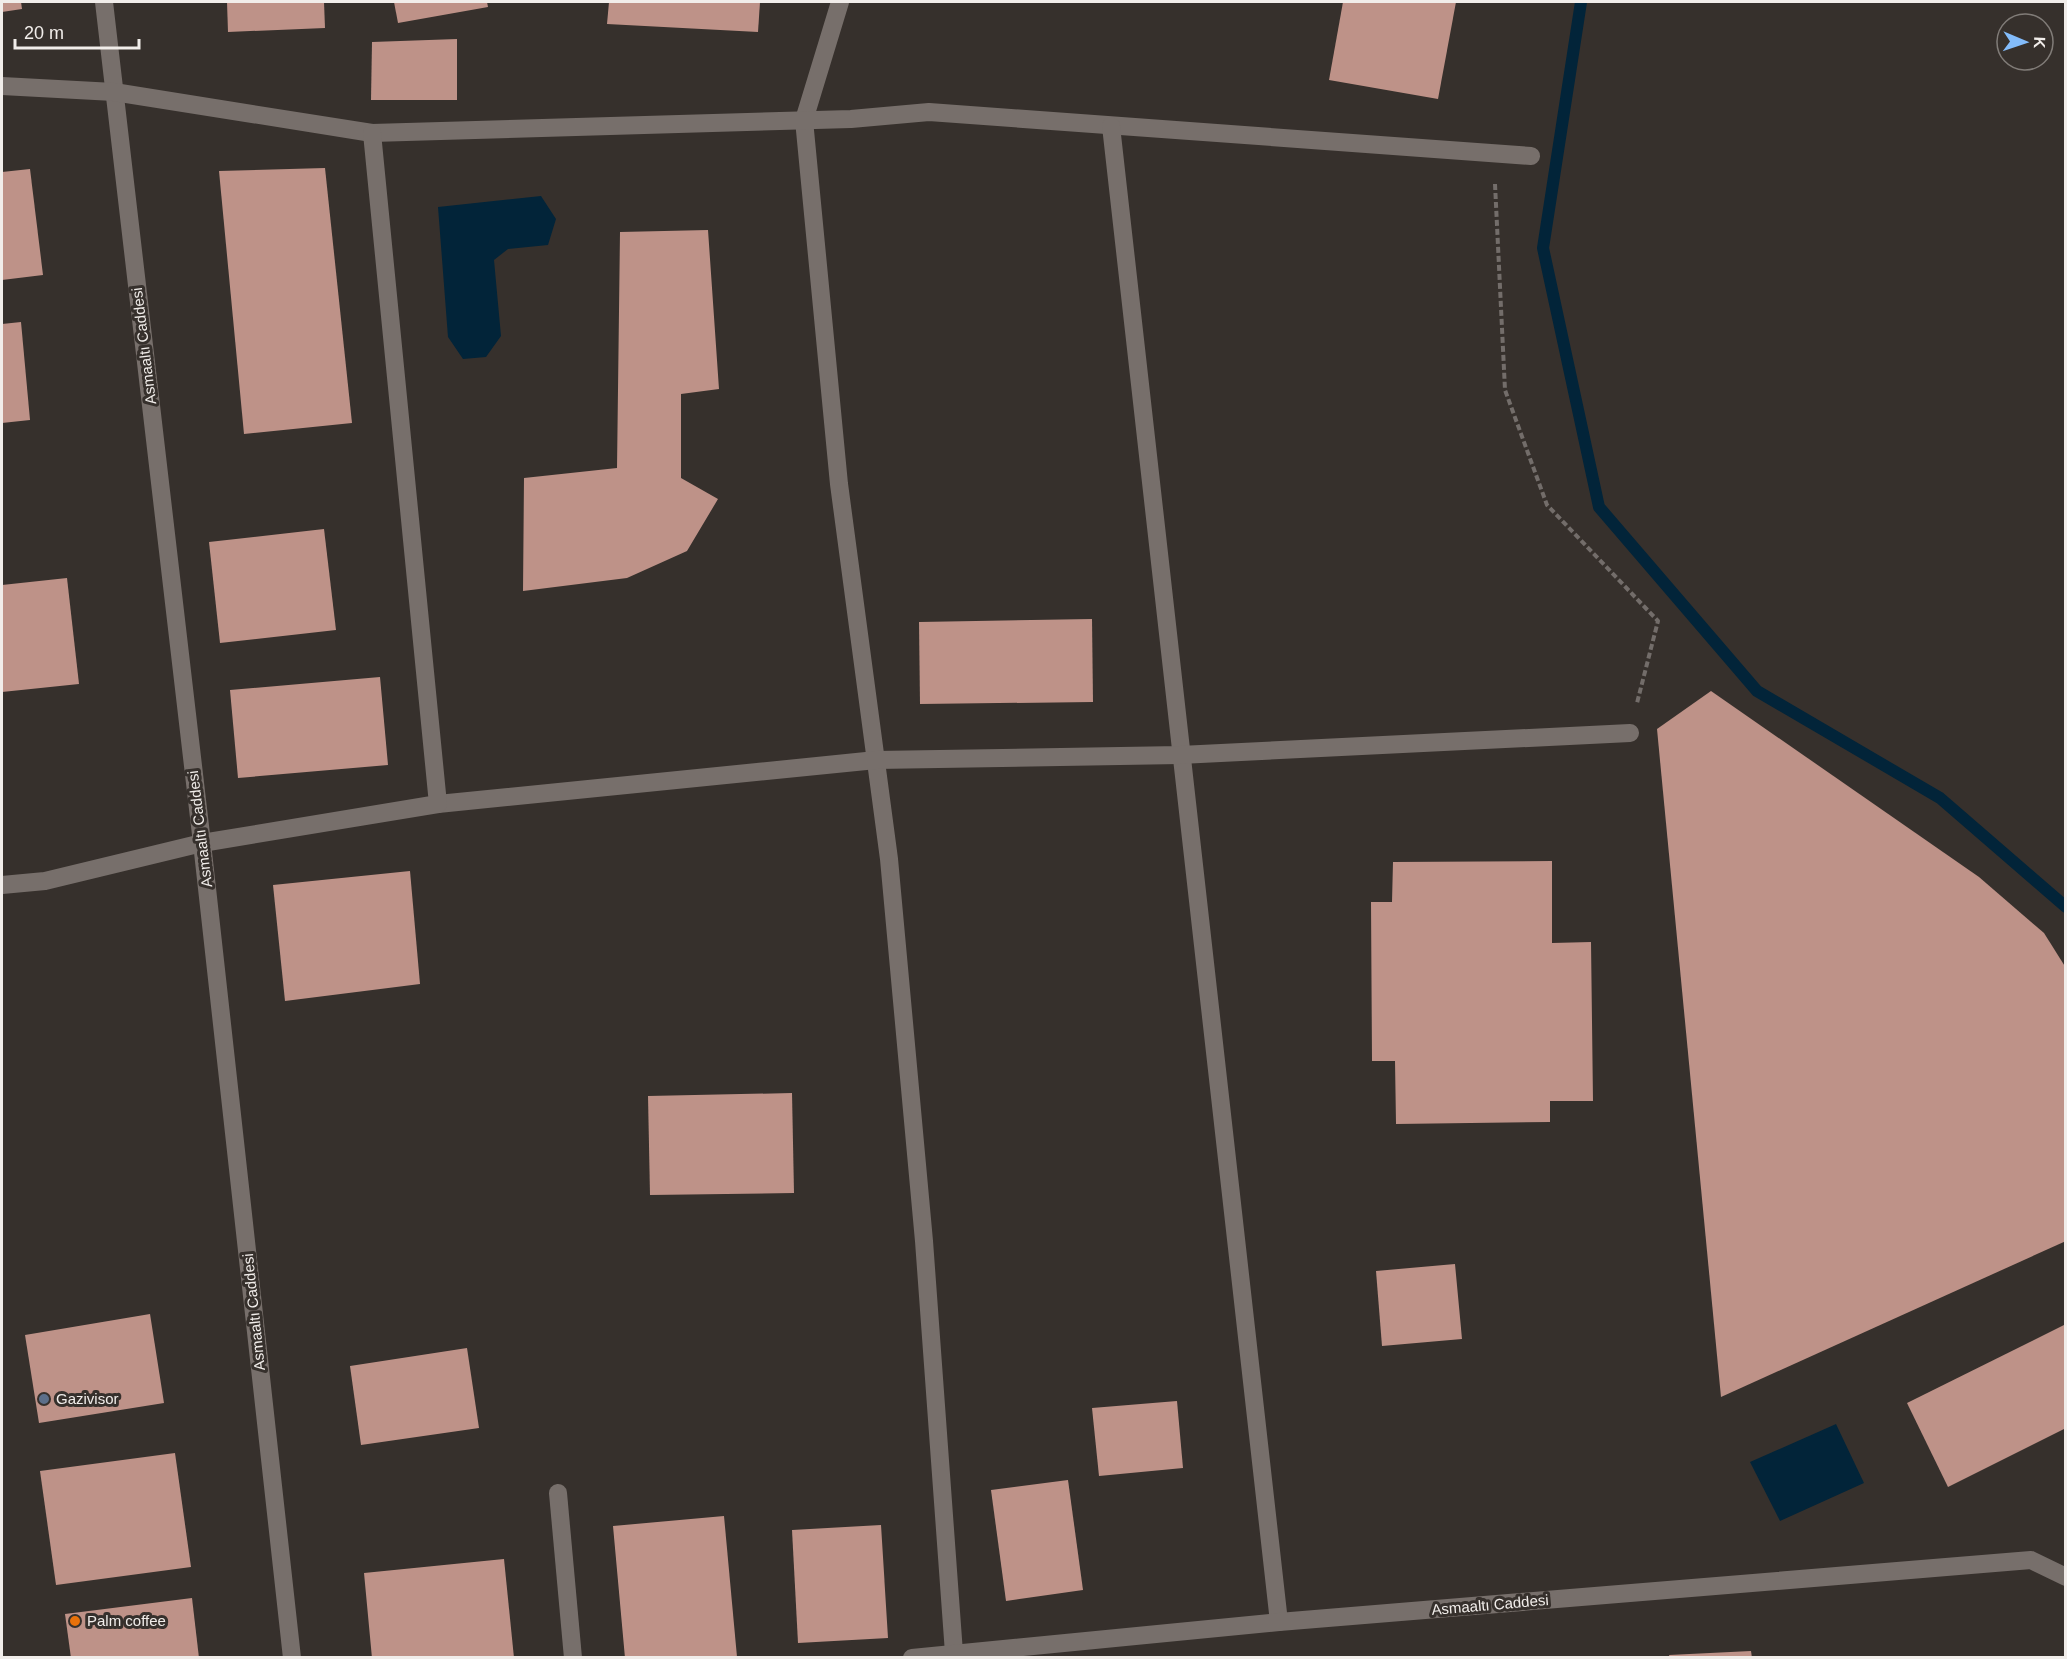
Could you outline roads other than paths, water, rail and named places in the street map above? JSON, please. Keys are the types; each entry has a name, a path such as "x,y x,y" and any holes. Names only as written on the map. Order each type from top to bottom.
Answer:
{"street":[{"name":"Asmaaltı Caddesi","path":"104,2 202,843 292,1658"},
{"path":"840,2 804,120 839,484 889,859 922,1218 954,1653"},
{"path":"2,86 114,92 372,133 804,120 929,112 1531,156"},
{"path":"1112,126 1180,755 1279,1622"},
{"path":"372,133 438,804"},
{"path":"2,885 45,881 202,843 438,804 876,760 1180,755 1630,733"},
{"path":"558,1493 573,1658"},
{"name":"Asmaaltı Caddesi","path":"912,1658 1279,1622 2031,1560 2066,1577"}],"water":[{"path":"541,196 556,219 548,245 508,249 494,260 501,336 486,357 463,359 448,337 438,207"},
{"path":"1836,1424 1864,1483 1780,1521 1750,1462"}],"waterway":[{"path":"1581,2 1543,248 1599,507 1757,691 1940,798 2066,907"}],"place":[{"name":"Gazivisor","path":"44,1399"},
{"name":"Palm coffee","path":"75,1621"}]}
